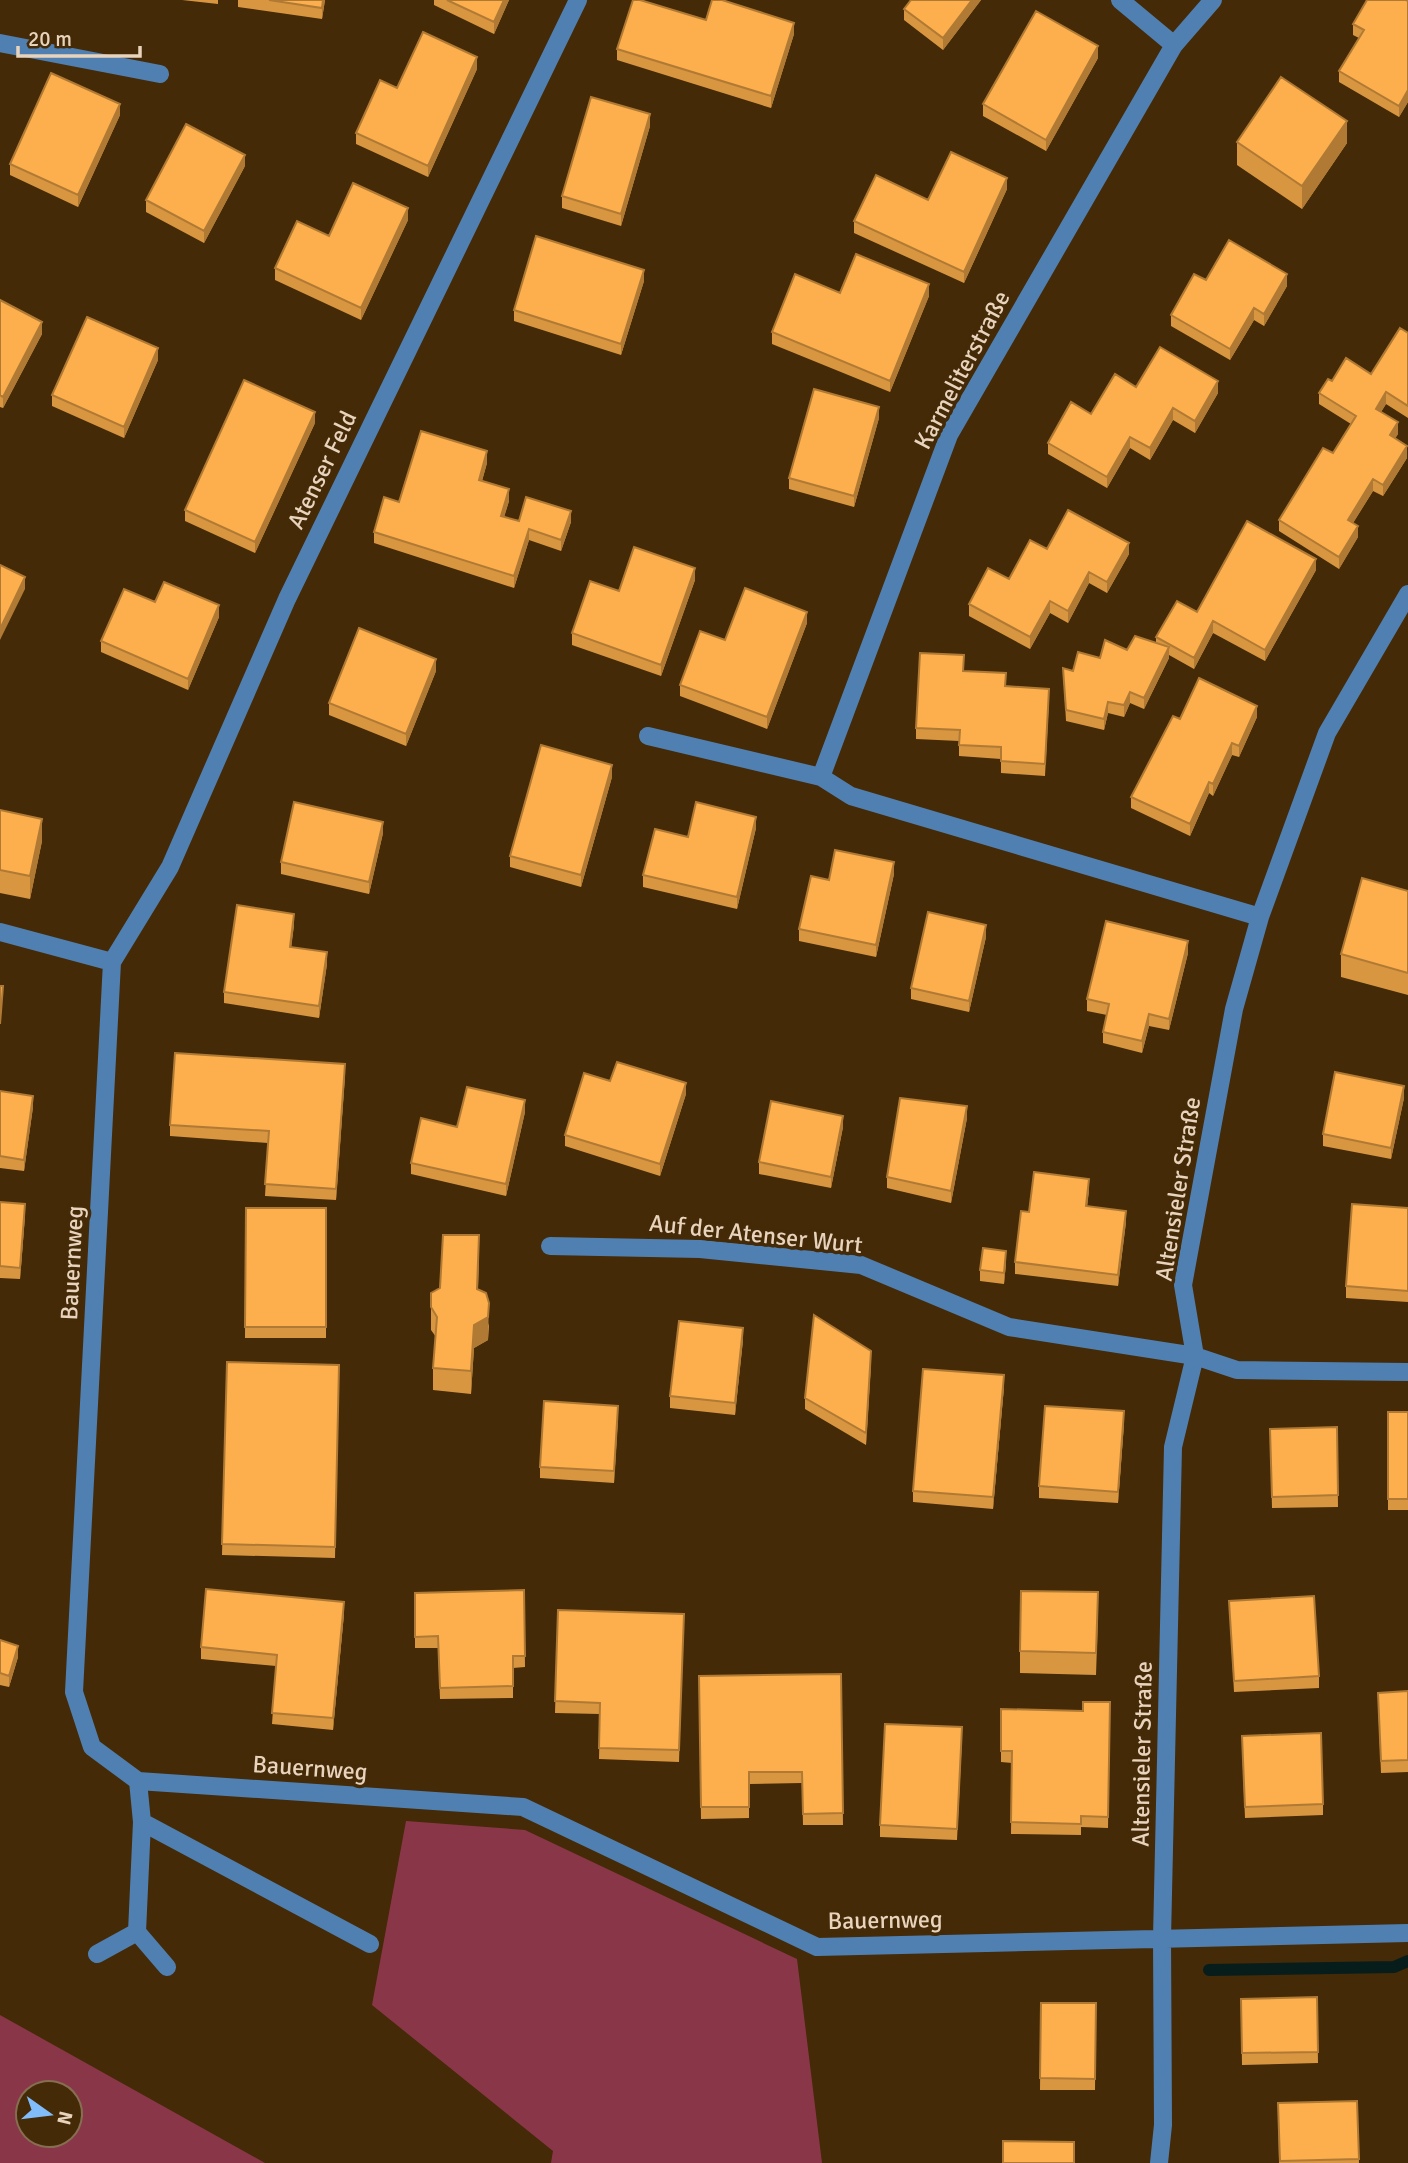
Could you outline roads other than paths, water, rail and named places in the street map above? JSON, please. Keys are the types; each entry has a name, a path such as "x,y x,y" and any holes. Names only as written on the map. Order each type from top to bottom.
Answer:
{"street":[{"name":"Atenser Feld","path":"112,962 170,867 287,599 578,0"},
{"path":"1120,0 1174,45"},
{"name":"Karmeliterstraße","path":"821,777 949,435 1174,45 1213,0"},
{"path":"0,43 160,74"},
{"name":"Altensieler Straße","path":"1159,2163 1163,2125 1162,1938 1173,1447 1195,1356 1183,1285 1234,1009 1260,917 1327,733 1408,594"},
{"path":"648,736 821,777 851,796 1260,917"},
{"path":"0,932 112,962"},
{"name":"Bauernweg","path":"112,962 74,1692 92,1747 138,1781 523,1807 817,1947 1408,1933"},
{"name":"Auf der Atenser Wurt","path":"550,1246 700,1249 861,1265 1009,1327 1195,1356 1237,1370 1408,1372"},
{"path":"138,1781 142,1822 137,1932 167,1967"},
{"path":"142,1822 370,1944"},
{"path":"97,1954 137,1932"}],"waterway":[{"path":"1209,1970 1394,1967 1408,1961"}]}
